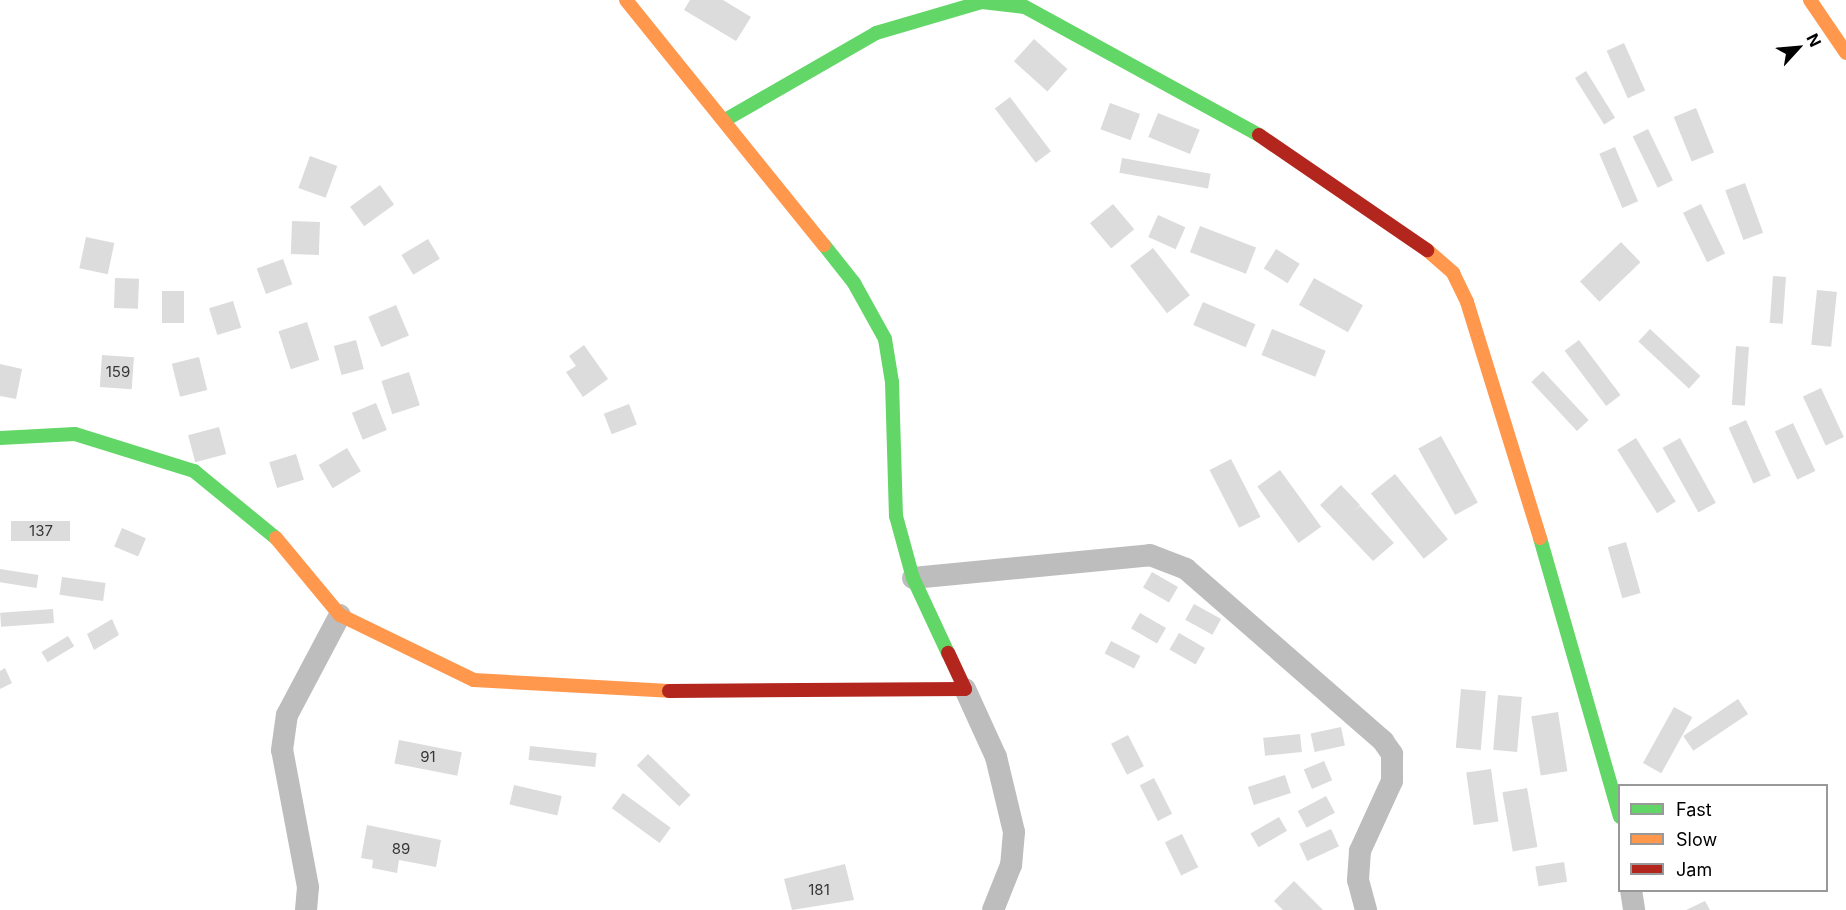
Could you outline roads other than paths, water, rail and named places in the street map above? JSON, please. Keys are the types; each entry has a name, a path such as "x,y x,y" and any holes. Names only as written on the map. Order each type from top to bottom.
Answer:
{"street":[{"path":"626,0 725,120 854,283 885,339 892,382 896,516 913,578 996,757 1014,832 1011,865 993,910"},
{"path":"1810,0 1846,53"},
{"path":"725,120 876,33 982,2 1026,8 1139,65 1260,136 1430,252 1453,273 1467,302 1583,677 1618,809"},
{"path":"0,438 75,434 194,471 258,519 314,577 340,615 474,680 629,691 964,689"},
{"path":"913,578 1150,555 1186,569 1392,754 1392,781 1360,851 1358,880 1365,910"},
{"path":"306,910 308,887 282,750 287,715 340,615"},
{"path":"1631,892 1634,910"}]}
